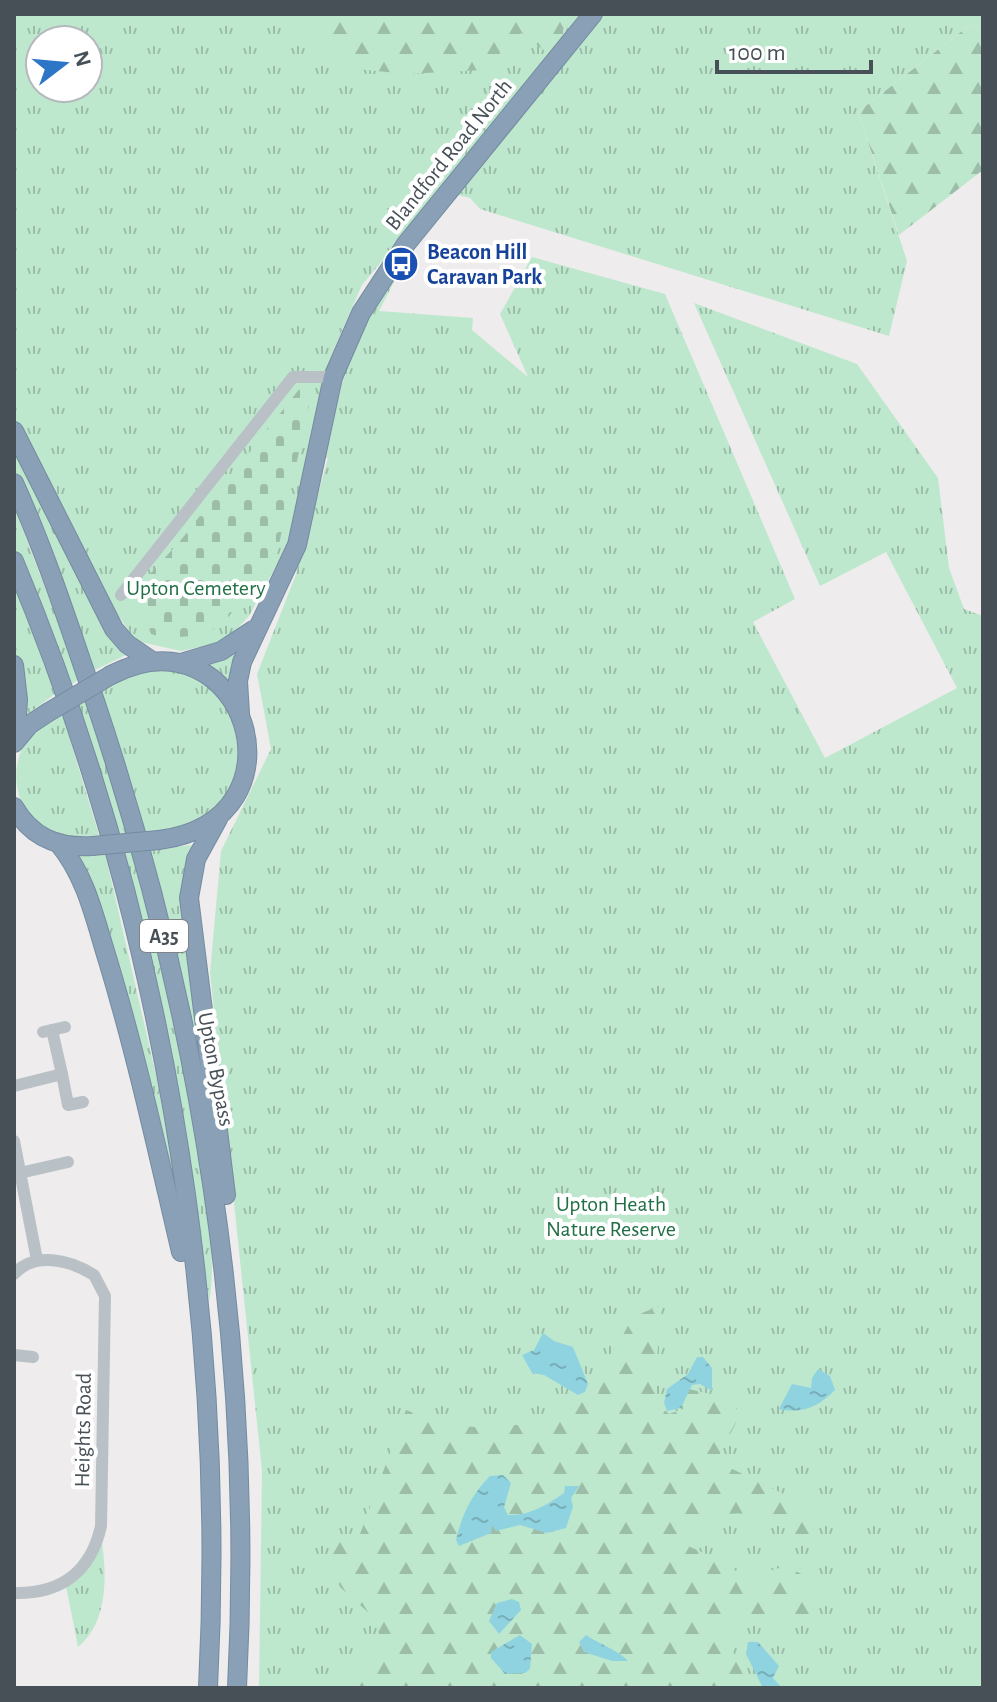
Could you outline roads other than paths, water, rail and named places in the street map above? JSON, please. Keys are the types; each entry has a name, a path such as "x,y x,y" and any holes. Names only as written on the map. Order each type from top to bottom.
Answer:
{"highway":[{"name":"Blandford Road North","path":"218,819 238,794 246,772 248,747 240,714 239,673 254,629 278,589 305,521 333,377 355,323 388,267 593,14"},
{"path":"14,431 114,629 127,644 152,661"},
{"name":"Upton Bypass","path":"14,483 50,572 111,749 168,950 209,1159 227,1301 235,1408 240,1600 237,1688"},
{"name":"A35","path":"14,561 78,726 107,822 141,958 161,1055 185,1204 204,1380 210,1553 208,1688"},
{"name":"Blandford Road North","path":"184,662 221,651 254,629"},
{"path":"15,742 47,713 111,675 152,661 184,662 219,684 240,714"},
{"path":"14,665 18,700 15,742"},
{"path":"14,807 35,833 59,844 92,846 192,834 218,819"},
{"name":"A35","path":"218,819 196,859 189,898 232,1257 236,1325 235,1408"},
{"name":"A35","path":"59,844 84,883 136,1058 183,1264 204,1380"}],"street":[{"path":"121,595 293,377 333,377"},
{"path":"53,1030 68,1105 83,1102"},
{"path":"14,1086 62,1074"},
{"path":"14,1141 37,1260 14,1274"},
{"path":"20,1173 68,1162"},
{"name":"Heights Road","path":"14,1593 34,1593 68,1580 95,1551 101,1526 104,1291 99,1280 86,1270 37,1260"},
{"path":"14,1355 33,1357"}],"water":[{"path":"543,1333 554,1341 573,1347 588,1384 585,1392 578,1395 544,1375 532,1373 522,1355 534,1350"},
{"path":"697,1357 703,1357 712,1368 712,1391 700,1384 692,1385 681,1408 667,1411 664,1403 667,1389 688,1374"},
{"path":"818,1369 830,1376 835,1390 810,1408 795,1411 779,1409 792,1384 811,1388 812,1378"},
{"path":"503,1475 511,1483 504,1507 508,1515 538,1509 564,1493 565,1486 579,1486 571,1498 573,1507 566,1528 547,1533 520,1525 496,1531 492,1525 491,1533 459,1546 456,1540 458,1531 473,1497 490,1476"},
{"path":"512,1599 519,1602 521,1610 499,1634 489,1621 497,1603"},
{"path":"520,1635 532,1644 530,1669 525,1673 505,1674 491,1658 491,1652"},
{"path":"586,1635 628,1661 612,1661 584,1652 579,1642"},
{"path":"748,1642 758,1642 779,1666 773,1678 782,1688 763,1688 746,1654"}],"place":[{"name":"Beacon Hill Caravan Park","path":"401,264"}],"park label":[{"name":"Upton Cemetery","path":"196,587"},
{"name":"Upton Heath Nature Reserve","path":"611,1216"}]}
